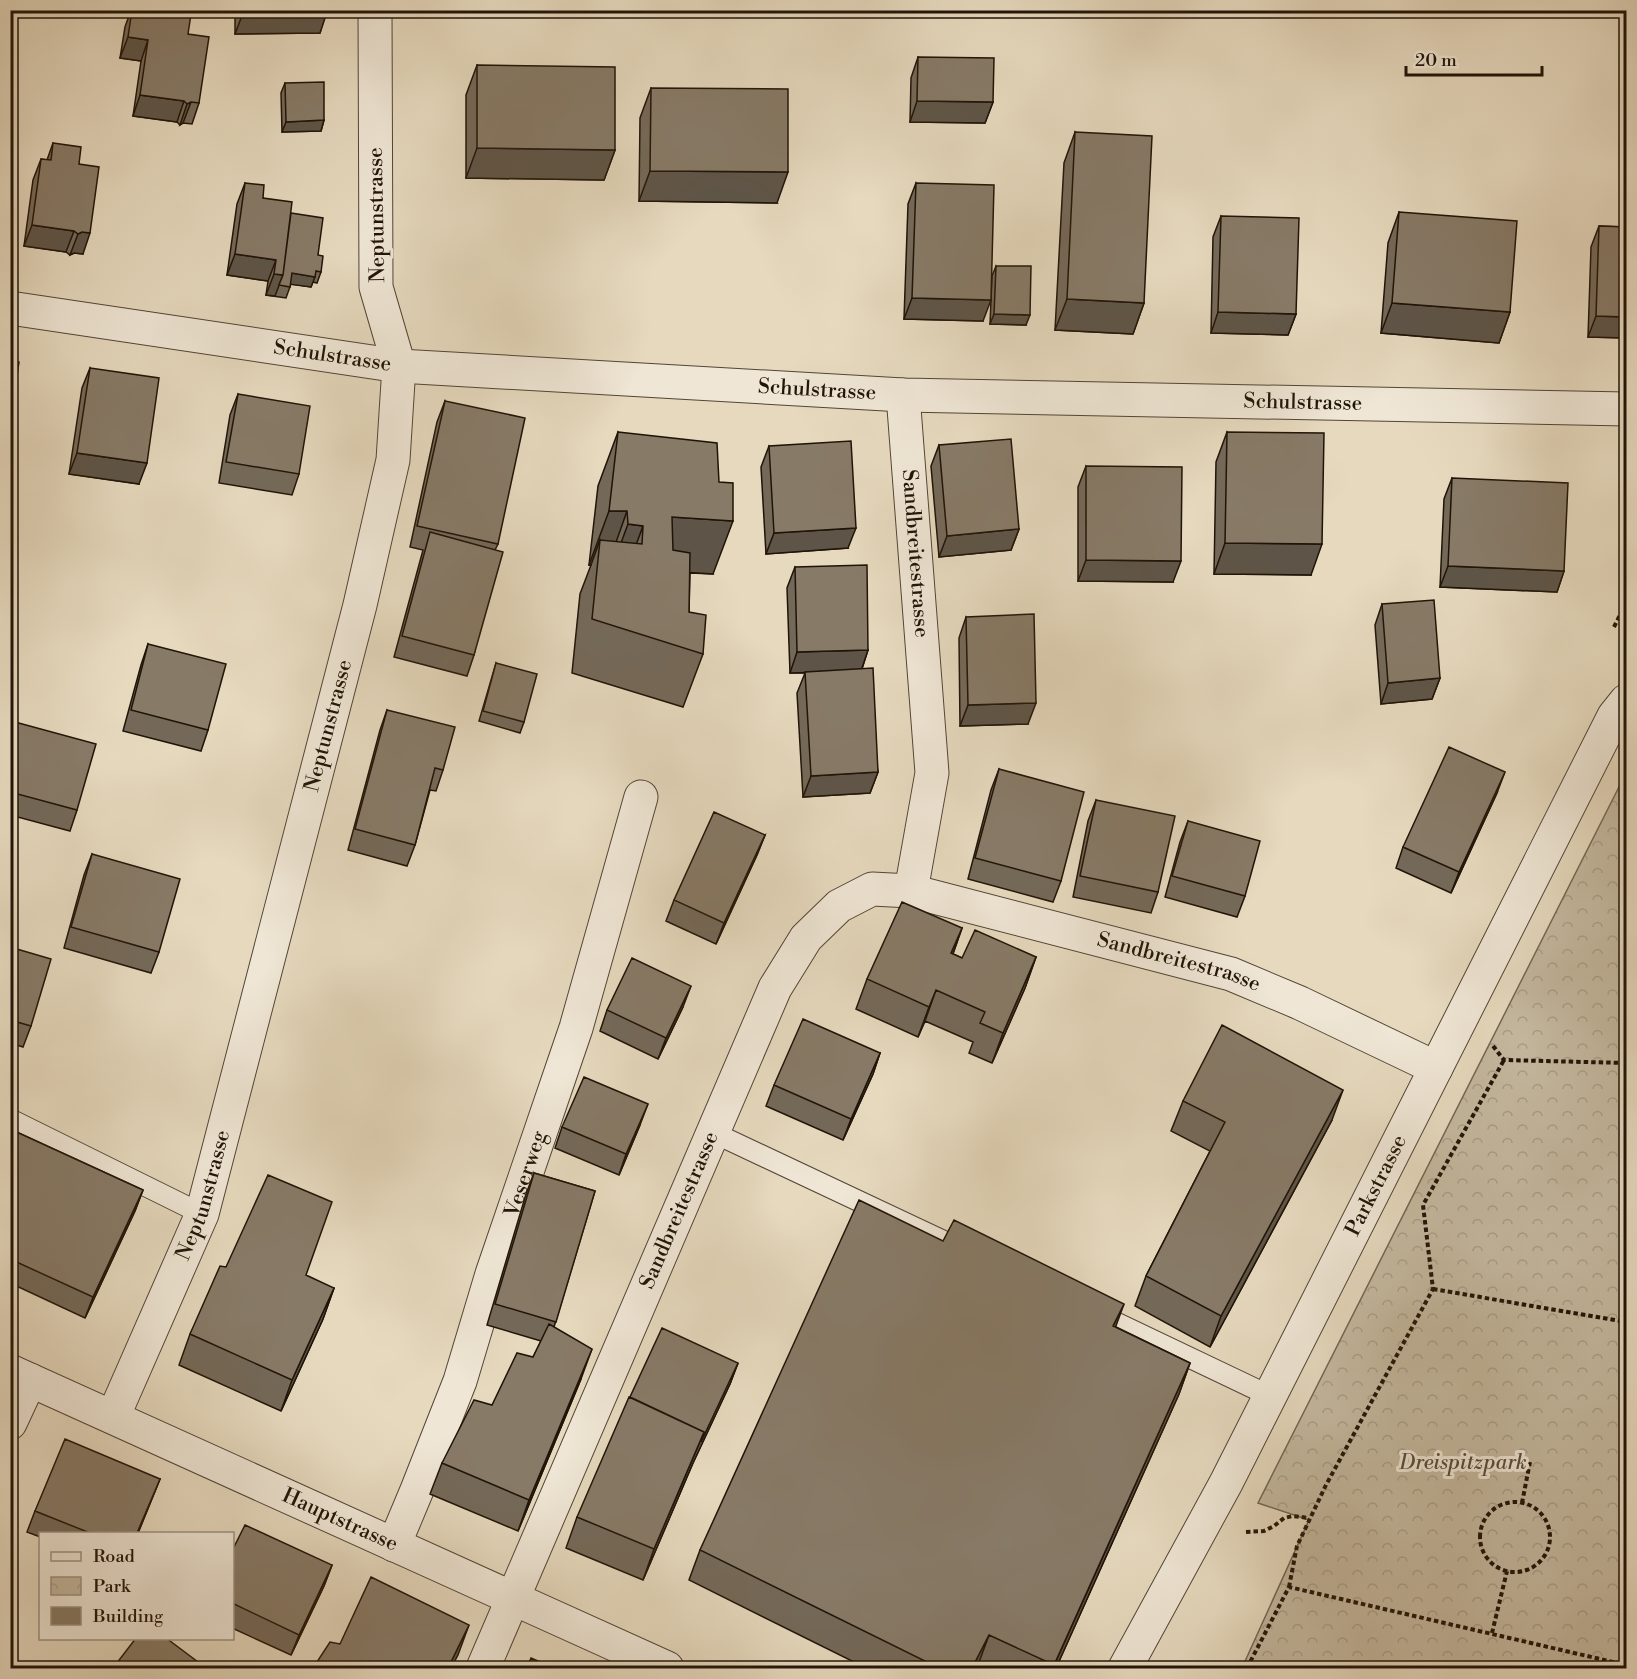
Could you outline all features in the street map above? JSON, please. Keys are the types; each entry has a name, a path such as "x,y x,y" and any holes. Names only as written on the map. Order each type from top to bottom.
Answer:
{"street":[{"name":"Neptunstrasse","path":"113,1417 202,1214 360,605 391,472 399,366 376,287 375,10"},
{"name":"Schulstrasse","path":"10,308 399,366 903,395 1626,409"},
{"name":"Sandbreitestrasse","path":"903,395 932,773 911,891"},
{"name":"Parkstrasse","path":"1125,1668 1226,1483 1614,716 1626,701"},
{"name":"Veserweg","path":"394,1545 460,1381 492,1274 576,1028 641,797"},
{"name":"Sandbreitestrasse","path":"483,1668 775,988 806,938 840,906 872,889 911,891 1232,974 1300,1003 1436,1068"},
{"name":"Hauptstrasse","path":"20,1375 667,1668"},
{"path":"10,1423 20,1375"}],"lane":[{"path":"10,1119 202,1214"},
{"path":"712,1132 983,1260"},
{"path":"842,1193 854,1219 865,1224"},
{"path":"1081,1306 1163,1355 1270,1396"}],"path":[{"path":"1614,627 1626,603"},
{"path":"1488,1040 1504,1060 1626,1063"},
{"path":"1247,1668 1289,1587 1297,1546 1331,1474 1433,1289 1423,1205 1504,1060"},
{"path":"1433,1289 1626,1322"},
{"path":"1522,1503 1530,1462"},
{"path":"1511,1502 1522,1503 1532,1506 1547,1523 1550,1533 1549,1544 1538,1563 1529,1569 1518,1572 1507,1571 1497,1567 1482,1551 1481,1530 1484,1520 1500,1505 1511,1502"},
{"path":"1243,1532 1264,1531 1284,1518 1293,1516 1310,1518"},
{"path":"1492,1633 1507,1571"},
{"path":"1289,1587 1626,1665"}],"green space":[{"name":"Dreispitzpark","path":"1626,773 1626,1668 1242,1668 1309,1520 1258,1503"}],"building":[{"path":"132,10 167,10 191,14 188,34 209,37 199,103 187,104 184,101 140,95 148,40 128,37"},
{"path":"243,10 327,10 327,12 243,13"},
{"path":"918,57 994,58 993,102 917,101"},
{"path":"477,65 615,67 615,150 477,148"},
{"path":"324,82 324,120 286,122 285,83"},
{"path":"651,88 788,89 788,172 650,171"},
{"path":"1075,132 1152,136 1144,303 1067,299"},
{"path":"53,143 81,147 79,164 99,167 90,233 78,234 74,231 32,225 41,159 51,160"},
{"path":"245,183 264,185 263,198 292,202 283,275 274,274 276,260 235,254"},
{"path":"916,183 994,185 991,300 912,298"},
{"path":"10,185 13,185 10,208"},
{"path":"1399,212 1517,221 1510,312 1392,303"},
{"path":"291,213 323,218 318,255 323,256 321,272 316,271 315,277 292,273 290,287 279,285 283,275"},
{"path":"1221,216 1299,218 1296,314 1218,312"},
{"path":"1599,226 1626,227 1626,317 1596,316"},
{"path":"996,266 1031,266 1030,315 994,314"},
{"path":"10,360 19,362 10,420"},
{"path":"90,368 159,378 147,463 77,453"},
{"path":"238,394 310,406 299,474 226,462"},
{"path":"445,401 525,418 498,544 417,526"},
{"path":"618,432 717,443 719,482 733,483 733,521 672,517 673,550 690,553 689,612 706,615 703,654 592,619 600,540 642,544 643,526 628,524 627,511 609,511"},
{"path":"1227,432 1324,433 1322,544 1225,543"},
{"path":"1011,439 1019,529 947,536 939,445"},
{"path":"851,441 856,528 774,533 769,446"},
{"path":"1086,466 1182,467 1181,561 1086,560"},
{"path":"1452,478 1568,483 1564,571 1448,566"},
{"path":"430,532 503,552 474,655 402,636"},
{"path":"867,565 868,650 797,652 795,567"},
{"path":"1434,600 1440,678 1388,683 1382,604"},
{"path":"1034,614 1036,703 968,705 966,617"},
{"path":"148,644 226,664 208,730 131,710"},
{"path":"496,663 537,674 524,722 483,711"},
{"path":"873,668 878,772 811,776 805,672"},
{"path":"387,710 455,727 443,770 435,768 415,845 355,829"},
{"path":"15,722 96,744 77,810 10,792 10,737"},
{"path":"1449,747 1505,772 1459,872 1403,847"},
{"path":"999,769 1084,792 1061,881 975,858"},
{"path":"1096,800 1175,816 1158,892 1080,876"},
{"path":"714,812 765,835 724,923 674,900"},
{"path":"1188,821 1260,841 1245,896 1172,876"},
{"path":"92,854 180,879 159,952 71,927"},
{"path":"902,902 962,928 951,953 962,958 975,930 1036,957 1003,1033 980,1023 985,1012 936,990 929,1007 867,979"},
{"path":"10,947 51,959 31,1026 10,1020"},
{"path":"632,958 691,986 666,1038 607,1010"},
{"path":"803,1019 880,1053 851,1119 774,1085"},
{"path":"1222,1025 1343,1090 1221,1316 1146,1276 1225,1122 1183,1101"},
{"path":"584,1077 648,1104 626,1154 562,1127"},
{"path":"10,1129 143,1190 93,1297 10,1259"},
{"path":"534,1173 595,1191 556,1322 495,1304"},
{"path":"268,1175 332,1202 306,1275 334,1288 292,1380 190,1334 220,1266 226,1267"},
{"path":"859,1200 943,1241 954,1220 1124,1304 1113,1326 1190,1363 1054,1665 989,1635 972,1668 939,1668 700,1550"},
{"path":"549,1324 592,1349 529,1500 442,1463 474,1400 492,1405 517,1353 533,1357"},
{"path":"662,1328 738,1363 701,1442 704,1432 630,1397"},
{"path":"629,1397 704,1432 654,1549 577,1517"},
{"path":"65,1439 160,1479 137,1532 88,1532 35,1511"},
{"path":"245,1525 332,1565 299,1635 234,1604 234,1547"},
{"path":"371,1577 469,1625 448,1668 313,1668 330,1642 340,1644"},
{"path":"134,1640 169,1640 206,1668 113,1668"},
{"path":"531,1658 554,1668 527,1668"}]}
